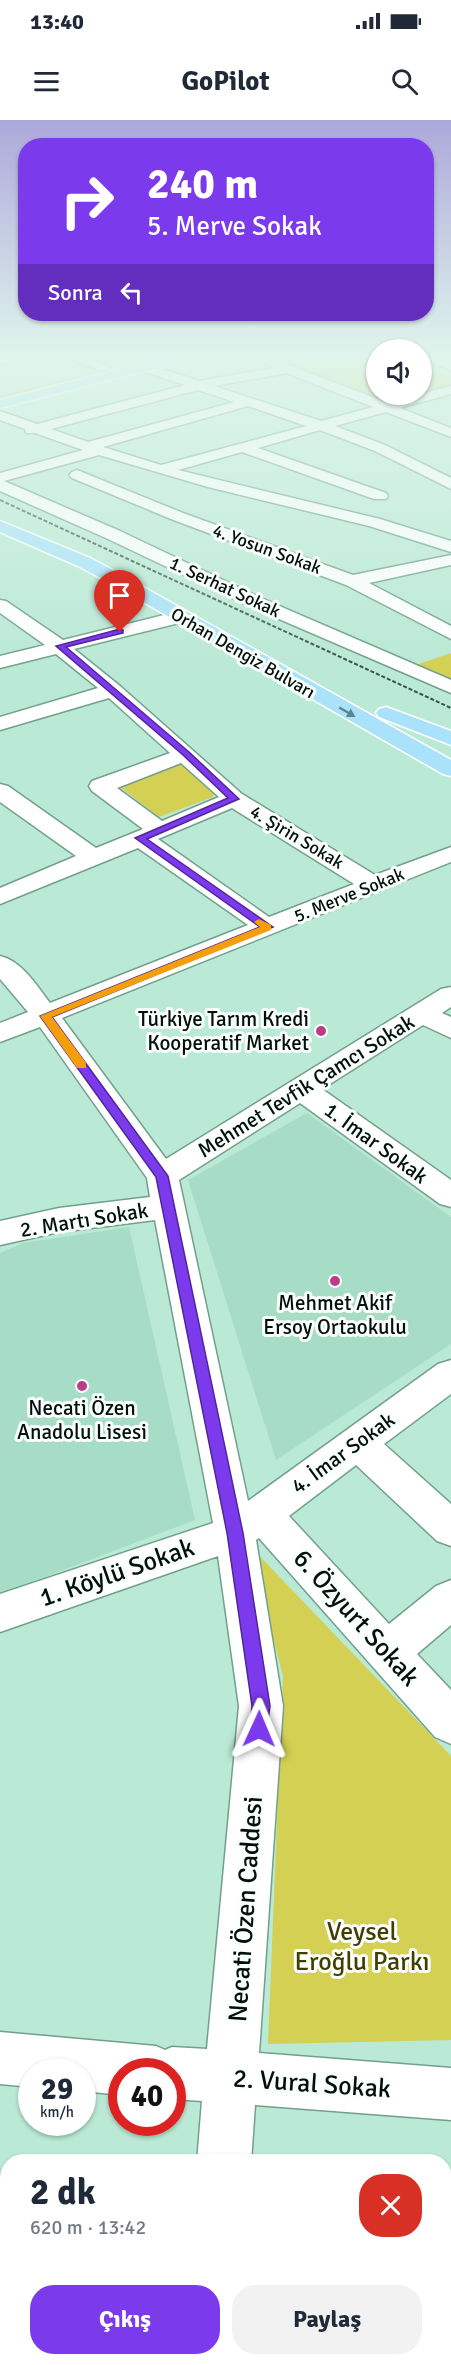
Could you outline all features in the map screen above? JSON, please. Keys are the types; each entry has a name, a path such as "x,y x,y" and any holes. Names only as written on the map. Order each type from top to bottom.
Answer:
{"main road":[{"name":"Orhan Dengiz Bulvarı","path":"0,512 98,555 366,705 451,739"},
{"name":"Orhan Dengiz Bulvarı","path":"0,526 84,562 451,769"}],"street":[{"path":"0,478 64,458"},
{"path":"118,458 246,492 337,512 451,547"},
{"path":"158,470 203,458"},
{"path":"272,458 380,496"},
{"path":"401,458 447,479"},
{"path":"57,481 128,461"},
{"name":"4. Yosun Sokak","path":"77,476 352,581 451,633"},
{"path":"418,484 447,479"},
{"name":"1. Serhat Sokak","path":"0,485 114,535 257,603 451,687"},
{"path":"18,493 38,487"},
{"path":"337,512 399,490"},
{"path":"217,502 246,492"},
{"path":"156,522 197,509"},
{"path":"114,535 135,529"},
{"path":"352,581 451,560"},
{"name":"4. Şirin Sokak","path":"0,605 60,646 186,754 234,799 374,885"},
{"path":"0,662 180,617"},
{"path":"0,723 113,690"},
{"path":"186,754 100,786 150,834 267,927"},
{"path":"0,791 94,858"},
{"path":"0,897 234,799"},
{"name":"5. Merve Sokak","path":"0,1033 451,854"},
{"name":"Necati Özen Caddesi","path":"0,964 21,984 46,1016 165,1192 248,1523 261,1706 233,2078 225,2154"},
{"name":"Mehmet Tevfik Çamcı Sokak","path":"165,1192 301,1089 451,995"},
{"path":"422,1013 451,1029"},
{"name":"1. İmar Sokak","path":"301,1089 451,1196"},
{"name":"2. Martı Sokak","path":"0,1233 165,1192"},
{"name":"4. İmar Sokak","path":"248,1523 451,1374"},
{"path":"357,1443 451,1529"},
{"name":"1. Köylü Sokak","path":"0,1613 248,1523"},
{"name":"6. Özyurt Sokak","path":"248,1523 386,1653 451,1722"},
{"path":"386,1653 451,1599"},
{"path":"0,2058 108,2068"},
{"name":"2. Vural Sokak","path":"186,2074 451,2094"}],"shaded area":[{"name":"Mehmet Akif Ersoy Ortaokulu","path":"307,1113 451,1217 451,1344 276,1460 188,1180"},
{"name":"Necati Özen Anadolu Lisesi","path":"129,1227 195,1520 0,1594 0,1253 23,1243"}],"green space":[{"path":"451,653 451,682 413,666"},
{"path":"179,761 215,790 213,797 159,817 116,784"},
{"name":"Veysel Eroğlu Parkı","path":"249,1545 451,1756 451,2040 268,2044 283,1676"}],"railway":[{"path":"0,500 451,708"}],"slow traffic":[{"path":"82,1066 46,1016 267,927 259,922"}],"place":[{"name":"Türkiye Tarım Kredi Kooperatif Market","path":"321,1031"},
{"name":"Mehmet Akif Ersoy Ortaokulu","path":"335,1281"},
{"name":"Necati Özen Anadolu Lisesi","path":"82,1386"}],"route":[{"path":"120,632 60,646 186,754 234,799 140,838 267,927 46,1016 162,1176 235,1533 261,1706 259,1729"}]}
